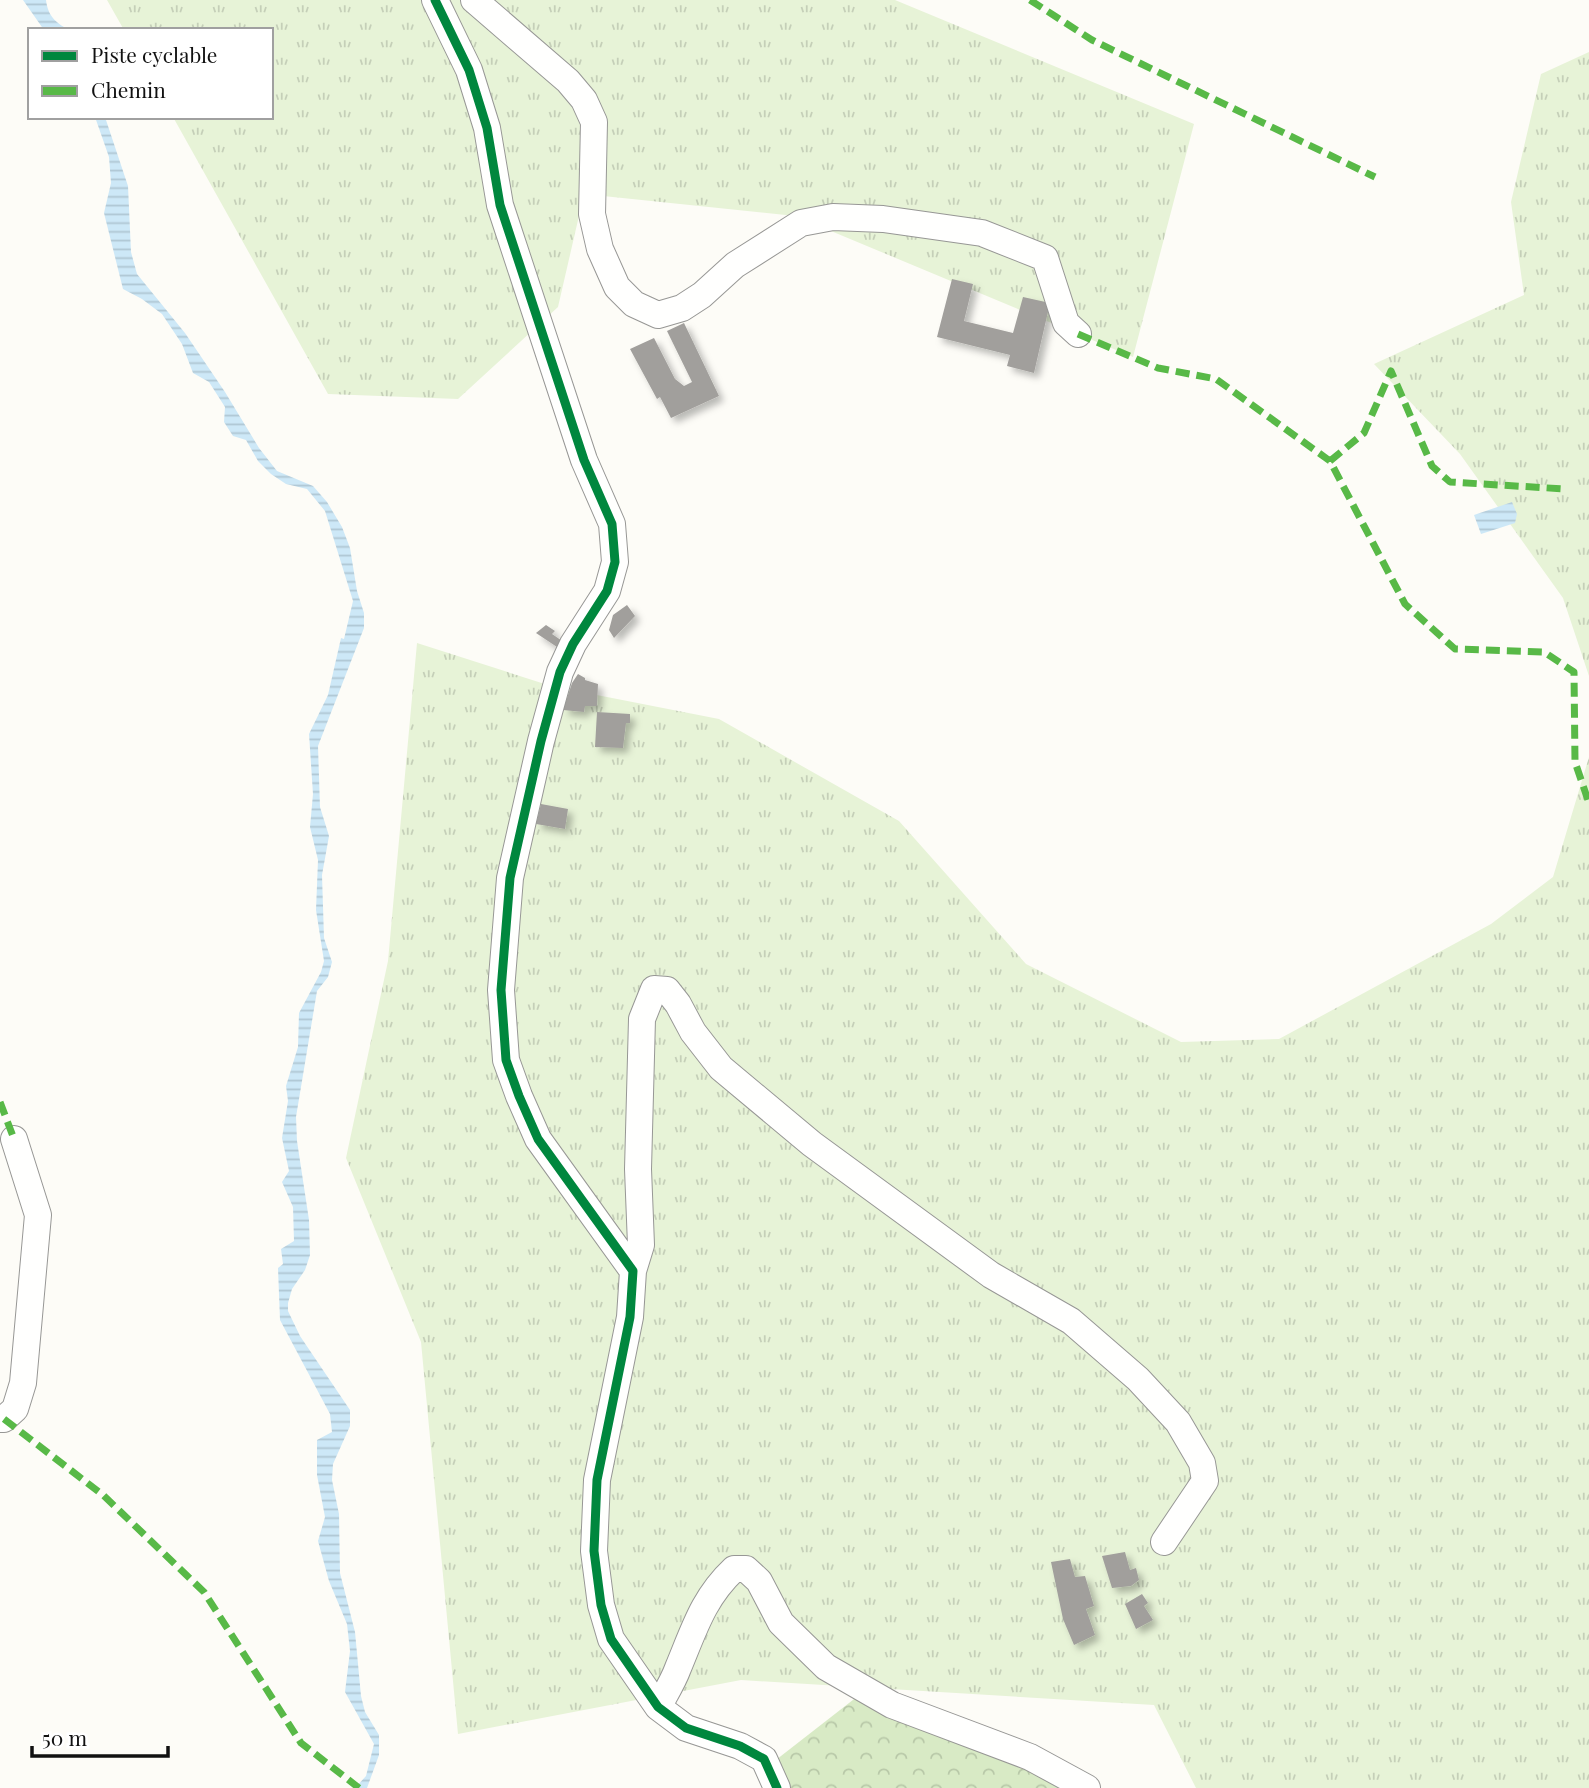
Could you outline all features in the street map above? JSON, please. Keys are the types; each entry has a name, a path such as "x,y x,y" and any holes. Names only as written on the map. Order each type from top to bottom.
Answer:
{"street":[{"path":"435,0 469,70 487,128 500,205 584,460 612,524 615,562 607,591 573,644 560,672 538,753 510,878 501,990 506,1060 538,1139 633,1271"},
{"path":"474,0 568,81 584,100 594,122 592,214 600,249 617,287 634,304 658,315 682,308 702,295 735,265 801,223 833,217 883,219 982,233 1045,258 1066,323 1078,334"},
{"path":"772,1776 740,1746 686,1728 658,1707 611,1639 601,1605 594,1551 597,1480 630,1317 633,1271 641,1245 638,1169 642,1018 654,989 667,990 693,1032 721,1068 813,1144 991,1275 1071,1321 1138,1379 1178,1422 1202,1463 1205,1481 1164,1542"},
{"path":"2,1419 15,1409 23,1383 38,1215 14,1139"},
{"path":"658,1707 677,1672 703,1606 720,1581 734,1569 746,1569 759,1581 781,1623 826,1667 891,1705 1030,1757 1087,1788"}],"green space":[{"path":"107,0 895,0 1194,124 1133,357 795,216 584,194 558,307 458,399 328,394 174,119 273,119 273,28 123,28"},
{"path":"1589,52 1589,676 1563,598 1460,454 1374,364 1524,295 1511,202 1541,74"},
{"path":"417,643 551,686 719,719 899,821 1026,964 1181,1042 1279,1039 1491,924 1553,877 1589,757 1589,1788 1196,1788 1154,1705 741,1680 458,1734 421,1342 346,1158 388,961"},
{"path":"858,1696 1098,1788 765,1788 772,1763"}],"water":[{"path":"23,0 46,0 53,18 66,28 43,28"},
{"path":"96,119 106,119 128,186 131,252 137,274 185,333 259,448 277,471 313,486 327,502 342,527 350,548 357,591 364,613 364,628 318,746 320,807 329,836 322,875 324,938 332,962 328,977 317,991 296,1117 309,1220 310,1255 305,1270 292,1289 288,1311 300,1336 350,1410 350,1426 333,1464 332,1480 339,1514 340,1573 355,1632 361,1696 365,1712 379,1735 379,1755 367,1788 355,1788 366,1776 374,1744 345,1692 350,1651 347,1624 329,1581 318,1541 325,1517 317,1475 317,1440 332,1432 330,1414 280,1320 278,1268 283,1264 281,1249 294,1241 293,1207 282,1182 289,1171 282,1138 288,1101 286,1086 298,1047 299,1013 324,961 316,910 318,860 310,827 313,794 309,734 328,695 353,601 325,511 307,489 286,484 271,474 258,461 246,440 233,436 224,422 225,407 209,382 193,373 182,344 162,314 123,289 104,213 111,183 109,157"},
{"path":"1512,502 1517,514 1515,523 1481,534 1474,515"}],"building":[{"path":"952,279 973,284 964,321 1013,333 1023,297 1050,303 1034,373 1007,366 1010,355 937,337"},
{"path":"684,323 719,396 671,418 660,397 657,399 630,349 654,338 675,379 684,386 692,382 667,331"},
{"path":"627,605 635,616 614,638 609,630 613,615"},
{"path":"546,625 555,631 552,634 568,645 563,651 536,633"},
{"path":"578,674 585,680 598,684 597,706 585,706 584,712 563,710 572,683"},
{"path":"597,712 630,714 630,723 626,723 623,748 595,747"},
{"path":"541,804 568,809 565,829 536,824"},
{"path":"1125,1552 1130,1570 1136,1568 1139,1580 1131,1586 1112,1588 1102,1556"},
{"path":"1070,1559 1075,1577 1085,1576 1094,1606 1086,1609 1095,1635 1074,1645 1063,1619 1051,1562"},
{"path":"1142,1594 1148,1603 1144,1606 1153,1620 1136,1629 1125,1604"}],"marked path":[{"path":"1030,0 1092,40 1375,177"},
{"path":"1078,334 1158,368 1216,379 1330,461 1405,604 1455,649 1544,652 1574,672 1575,762 1589,803"},
{"path":"1330,461 1364,433 1391,371 1432,466 1450,482 1565,489"},
{"path":"0,1102 14,1139"},
{"path":"4,1419 103,1495 204,1592 301,1743 359,1788"}],"cycle path":[{"path":"435,0 469,70 487,128 500,205 584,460 612,524 615,562 607,591 573,644 560,672 541,741 510,878 501,990 506,1060 538,1139 633,1271 630,1317 597,1480 594,1551 601,1605 611,1639 658,1707 686,1728 740,1746 764,1759 777,1788"}]}
